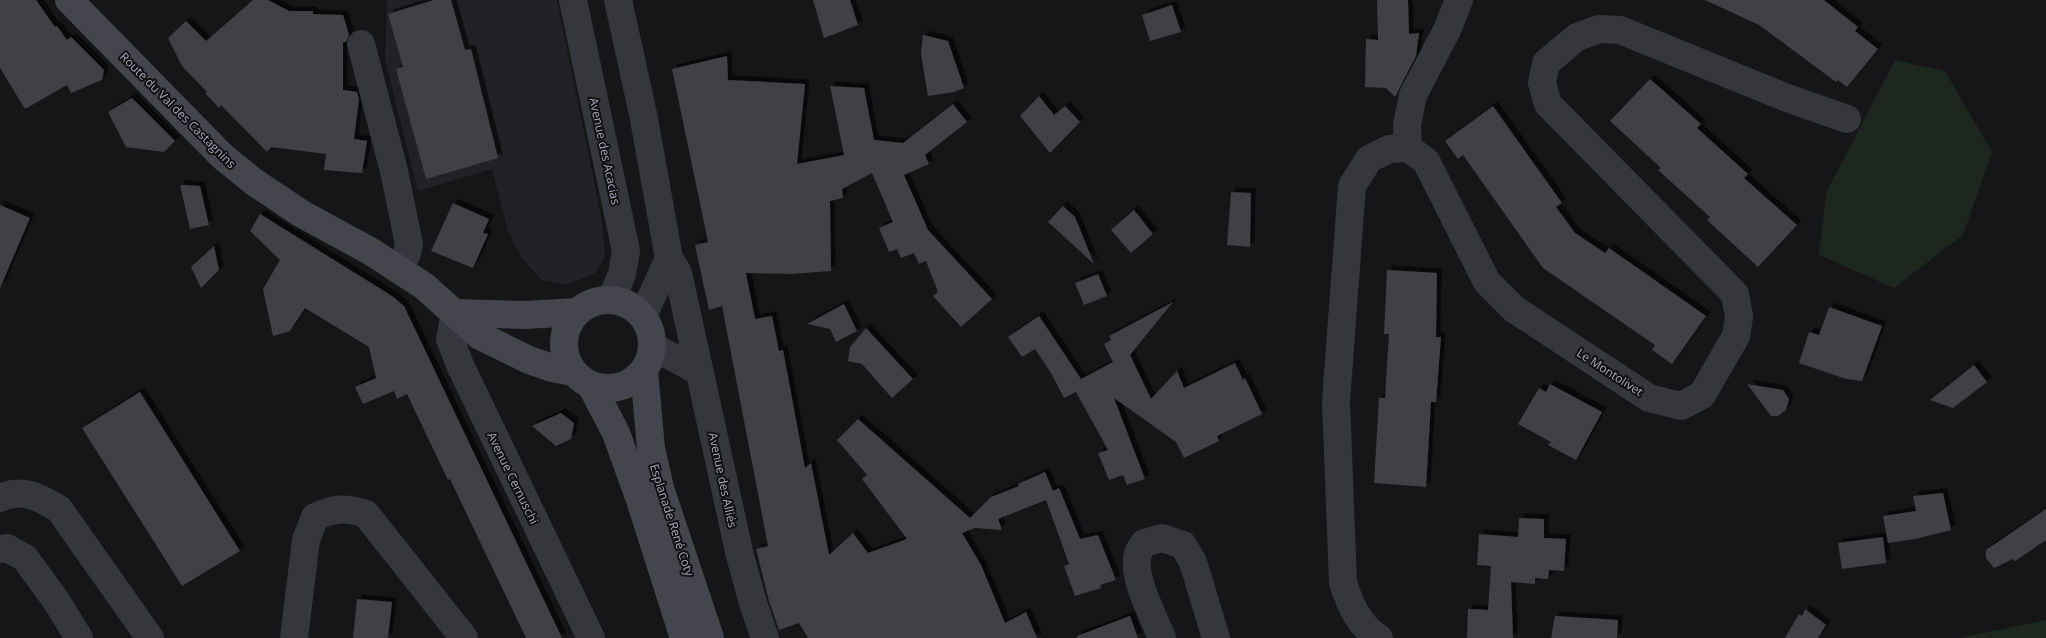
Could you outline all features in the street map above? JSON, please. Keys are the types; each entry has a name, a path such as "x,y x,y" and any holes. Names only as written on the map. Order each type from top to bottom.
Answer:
{"street":[{"name":"Route du Val des Castagnins","path":"69,0 222,156 254,182 302,214 370,251 424,286 456,313"},
{"name":"Avenue des Acacias","path":"573,0 626,251 622,274 610,300"},
{"path":"618,0 643,114 669,258 678,273 700,372 648,358"},
{"path":"1379,638 1370,633 1352,608 1343,583 1336,401 1352,186 1369,159 1389,149 1408,148 1408,125 1413,95 1447,30 1459,0"},
{"name":"Le Montolivet","path":"1408,148 1426,161 1488,282 1514,309 1649,398 1681,406 1702,395 1736,336 1739,317 1734,294 1548,104 1542,84 1546,64 1577,37 1599,30 1620,30 1787,98 1847,119"},
{"path":"362,44 394,170 409,244 399,270"},
{"path":"643,316 669,258"},
{"path":"456,313 480,336 529,360 602,388 626,385 648,358 650,330 643,316 634,308 623,302 598,301 587,305 577,312 569,322 564,334 563,347 566,360 582,379"},
{"path":"456,313 524,315 577,312"},
{"name":"Avenue Cernuschi","path":"456,313 450,339 460,365 591,638"},
{"name":"Esplanade René Coty","path":"648,358 651,448 660,488 710,638"},
{"name":"Avenue des Alliés","path":"700,372 740,556 765,638"},
{"name":"Esplanade René Coty","path":"582,379 616,433 640,500 684,638"},
{"path":"0,498 9,493 37,496 59,509 150,638"},
{"path":"294,638 306,540 315,517 330,510 348,508 366,514 464,638"},
{"path":"1162,638 1139,582 1136,566 1138,553 1144,543 1162,538 1183,545 1193,562 1216,638"},
{"path":"0,548 7,548 25,558 57,602 79,638"}],"shaded area":[{"path":"387,0 557,0 602,221 605,257 595,274 565,285 541,280 521,257 508,231 492,169 418,191 385,60"},
{"path":"1895,60 1945,71 1992,152 1963,235 1894,288 1819,255 1826,193"},
{"path":"2046,620 2046,638 1959,638"}],"building":[{"path":"0,0 36,0 55,27 57,26 67,40 71,37 104,70 102,80 71,93 67,85 25,109 0,68"},
{"path":"253,0 268,0 289,11 313,11 313,14 343,15 349,35 346,42 343,42 343,90 357,92 359,99 354,139 367,141 362,173 324,170 326,154 271,147 267,152 221,105 219,108 205,93 207,92 182,66 168,38 186,21 206,41"},
{"path":"434,0 451,0 465,50 471,49 498,158 426,179 396,69 403,67 388,14"},
{"path":"813,0 850,0 858,25 824,38"},
{"path":"1377,0 1408,0 1409,34 1419,33 1416,56 1395,97 1386,88 1365,87 1366,39 1378,40"},
{"path":"1705,0 1824,0 1858,27 1855,31 1878,49 1847,87 1838,80 1836,82 1759,25"},
{"path":"1172,5 1181,32 1150,41 1142,15"},
{"path":"923,35 948,41 964,88 954,92 928,96 921,54"},
{"path":"727,56 728,80 805,84 797,164 844,155 830,86 864,88 874,140 903,143 953,104 967,122 925,155 929,164 904,175 928,230 992,299 961,327 933,296 938,292 926,261 919,264 914,253 901,258 897,249 889,252 879,228 893,222 872,173 842,189 843,198 830,201 831,271 791,274 746,273 755,319 772,316 779,351 783,350 805,468 811,463 829,555 853,533 868,553 907,539 862,479 867,475 837,440 858,419 970,518 991,497 1019,486 1018,484 1045,472 1053,491 1059,488 1080,539 1098,535 1116,580 1100,585 1101,588 1075,596 1064,566 1069,564 1046,500 998,519 1002,530 975,528 962,533 981,565 1005,623 1026,612 1037,638 808,638 799,623 779,630 769,601 756,549 768,546 722,306 709,310 695,245 708,242 672,69"},
{"path":"1650,79 1701,124 1697,128 1748,174 1744,178 1797,225 1758,267 1707,220 1710,217 1658,170 1661,168 1610,121"},
{"path":"1039,96 1054,115 1065,106 1080,122 1050,153 1020,116"},
{"path":"132,98 175,141 164,152 126,147 108,112"},
{"path":"1493,106 1562,203 1556,207 1575,233 1605,253 1609,248 1706,316 1672,364 1652,350 1655,345 1543,268 1463,155 1458,159 1445,141"},
{"path":"180,185 200,186 209,225 190,229"},
{"path":"1231,192 1251,193 1250,247 1227,245"},
{"path":"453,203 489,219 483,233 488,234 473,268 431,251"},
{"path":"0,205 30,218 0,288"},
{"path":"1063,206 1075,217 1094,264 1048,222"},
{"path":"1134,210 1153,234 1131,253 1111,230"},
{"path":"260,214 392,296 404,306 562,638 526,638 407,394 397,399 394,391 363,404 355,387 376,378 369,347 305,308 290,331 273,336 263,289 280,260 250,231"},
{"path":"214,246 219,270 201,288 191,267"},
{"path":"1387,270 1437,273 1436,337 1441,337 1436,402 1431,402 1426,487 1374,483 1379,398 1385,398 1389,334 1384,334"},
{"path":"1098,274 1107,296 1084,305 1075,283"},
{"path":"1173,302 1130,355 1151,399 1177,371 1184,388 1235,363 1243,380 1245,378 1262,414 1217,436 1219,441 1184,458 1176,442 1114,398 1145,479 1127,485 1123,475 1109,480 1098,453 1108,450 1076,392 1064,398 1051,373 1035,349 1022,357 1008,337 1039,316 1081,379 1113,362 1104,344 1111,340 1109,336"},
{"path":"844,304 857,331 836,342 830,329 807,324"},
{"path":"1829,307 1882,326 1862,381 1846,379 1799,363 1809,332 1819,335"},
{"path":"866,328 913,379 892,398 862,364 848,361 850,347"},
{"path":"1974,365 1987,382 1953,408 1930,400"},
{"path":"1550,384 1602,412 1576,460 1548,445 1551,442 1518,424 1539,388 1546,392"},
{"path":"1747,384 1783,390 1789,399 1786,410 1778,416 1771,416"},
{"path":"140,392 240,551 182,586 82,428"},
{"path":"561,413 574,423 571,439 556,446 532,426"},
{"path":"1943,493 1951,530 1915,539 1888,543 1883,516 1916,511 1913,496"},
{"path":"2046,509 2046,540 2015,561 2013,559 1994,568 1986,558 1986,550"},
{"path":"1519,518 1544,519 1544,538 1566,539 1564,571 1549,570 1548,579 1535,578 1535,584 1511,582 1513,638 1467,638 1468,609 1488,610 1491,566 1477,565 1479,534 1518,537"},
{"path":"1883,537 1886,563 1842,569 1838,543"},
{"path":"357,599 392,602 388,638 353,638"},
{"path":"1805,609 1826,625 1818,638 1785,638 1799,614 1802,616"},
{"path":"1130,616 1138,638 1077,638 1077,636"},
{"path":"1555,616 1618,620 1617,638 1551,638"}]}
